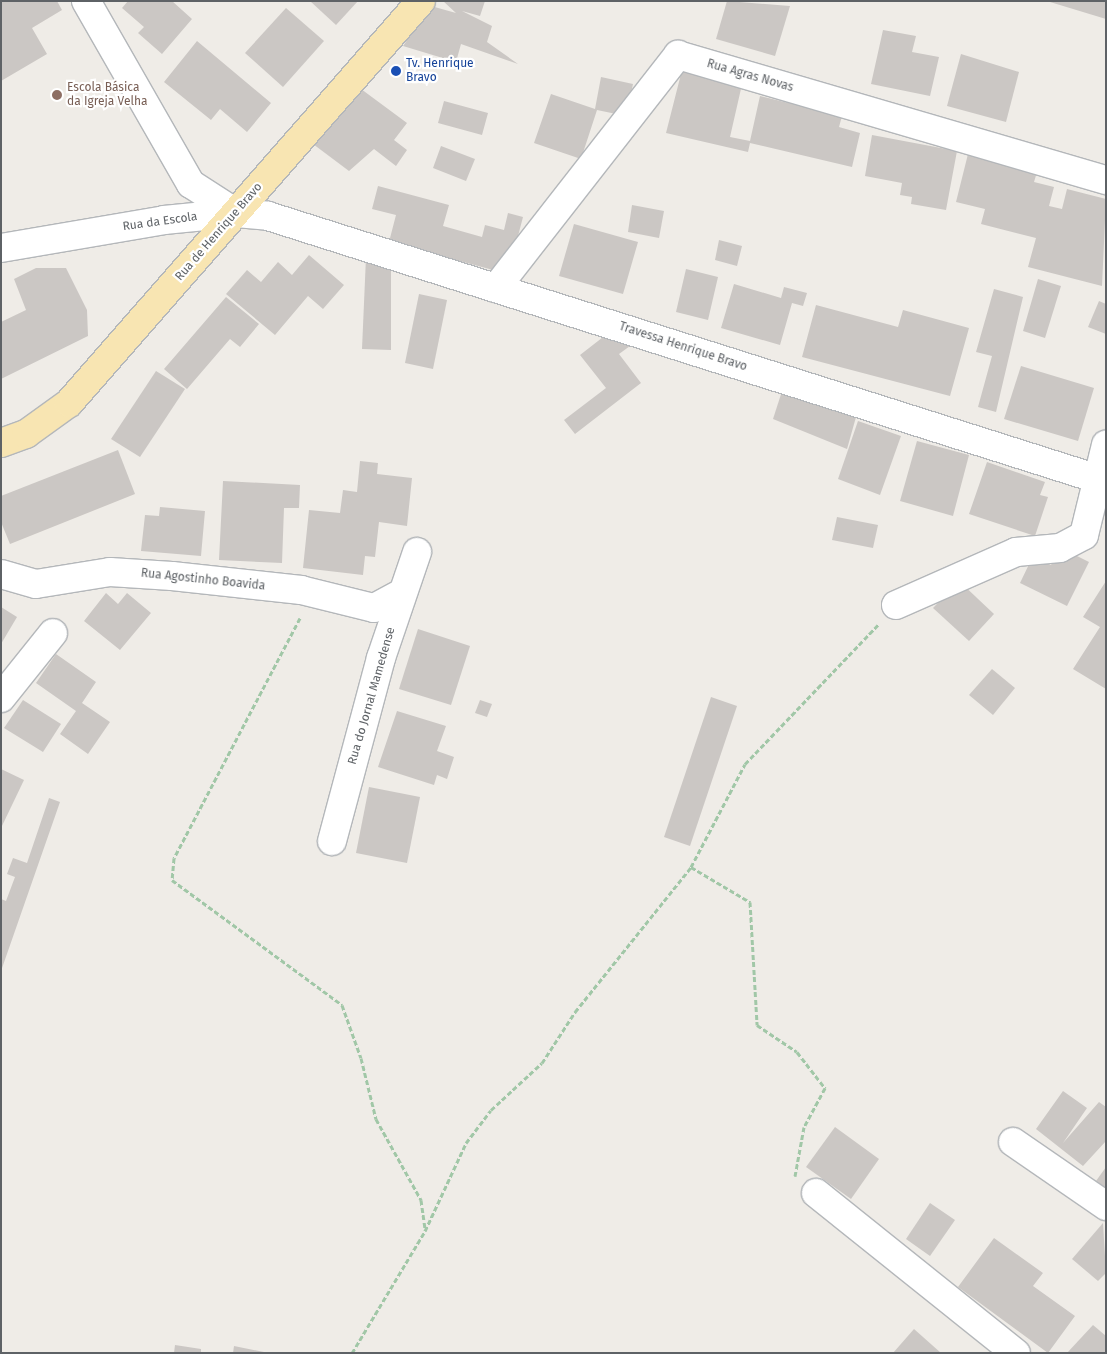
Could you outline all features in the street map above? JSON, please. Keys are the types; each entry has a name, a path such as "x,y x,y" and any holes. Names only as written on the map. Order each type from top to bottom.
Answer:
{"main road":[{"name":"Rua de Henrique Bravo","path":"1,443 26,434 69,404 421,1"}],"street":[{"path":"86,1 191,184 236,213"},
{"name":"Rua Agras Novas","path":"496,288 678,55 1106,180"},
{"name":"Rua da Escola","path":"1,248 236,213"},
{"name":"Travessa Henrique Bravo","path":"236,213 268,216 1095,478"},
{"path":"896,605 1016,552 1060,548 1084,535 1095,478 1106,445"},
{"name":"Rua do Jornal Mamedense","path":"332,841 402,593 417,552"},
{"name":"Rua Agostinho Boavida","path":"1,574 36,584 110,572 163,575 313,593 374,608 402,593"},
{"path":"1,698 53,633"},
{"path":"1013,1142 1106,1206"},
{"path":"816,1192 1016,1353"}],"path":[{"path":"313,593 174,858 172,880 342,1005 376,1119 421,1200 425,1231"},
{"path":"352,1353 425,1231 466,1143 491,1110 542,1063 575,1012 691,867 745,764 896,605"},
{"path":"691,867 750,902 757,1025 797,1052 825,1088 804,1127 795,1177 816,1192"}],"building":[{"path":"1,1 57,1 62,10 32,28 47,54 1,81"},
{"path":"128,1 172,1 192,19 162,54 138,33 144,27 122,8"},
{"path":"310,1 358,1 336,25"},
{"path":"443,1 485,1 480,16 462,11 492,26 487,42 518,64 461,44 456,62 403,46 431,6 456,13"},
{"path":"727,1 790,6 775,56 716,39"},
{"path":"1106,1 1106,19 1050,2"},
{"path":"286,8 324,41 283,87 245,53"},
{"path":"883,30 916,36 912,52 939,57 930,96 871,84"},
{"path":"197,41 271,103 247,132 220,109 211,120 164,82"},
{"path":"961,54 1019,72 1006,122 947,106"},
{"path":"683,66 743,80 730,137 750,141 760,96 842,116 839,127 860,133 852,167 750,143 748,152 666,133"},
{"path":"601,77 633,84 626,116 597,110 581,159 534,143 551,94 595,109"},
{"path":"357,86 407,123 394,140 407,150 396,166 374,149 349,171 313,144"},
{"path":"444,101 488,113 482,135 438,123"},
{"path":"872,135 957,151 946,210 911,204 912,197 900,195 902,183 865,176"},
{"path":"441,146 475,159 466,181 433,168"},
{"path":"968,154 1037,172 1034,182 1054,187 1049,206 1062,209 1067,189 1106,199 1102,286 1028,267 1036,238 981,224 985,209 956,202"},
{"path":"378,186 449,205 443,226 482,237 485,225 504,230 508,213 523,217 508,274 389,242 396,215 372,209"},
{"path":"632,205 664,211 659,238 628,232"},
{"path":"574,224 638,242 623,294 559,276"},
{"path":"719,240 742,246 737,266 715,260"},
{"path":"309,255 344,285 323,309 308,296 275,335 226,294 247,270 261,282 278,262 292,275"},
{"path":"366,257 391,258 391,350 362,349"},
{"path":"36,268 66,268 87,310 88,336 1,379 1,322 26,310 14,279"},
{"path":"686,269 718,277 708,320 676,312"},
{"path":"1038,279 1061,286 1045,338 1023,331"},
{"path":"734,284 781,298 784,287 807,293 803,306 792,303 780,345 721,328"},
{"path":"994,289 1023,297 996,412 978,407 992,356 976,352"},
{"path":"419,294 447,300 433,369 405,363"},
{"path":"226,297 259,324 240,347 230,339 187,389 164,369"},
{"path":"1099,301 1106,304 1106,334 1088,327"},
{"path":"816,305 898,327 903,310 969,328 950,396 802,357"},
{"path":"616,327 630,346 619,354 641,383 575,434 564,420 606,388 580,355"},
{"path":"1021,366 1094,388 1078,441 1004,419"},
{"path":"156,371 185,389 140,457 111,439"},
{"path":"783,388 858,410 847,449 773,419"},
{"path":"858,421 901,436 880,495 838,479"},
{"path":"917,441 969,455 953,516 900,501"},
{"path":"118,450 135,494 10,544 1,522 1,496"},
{"path":"360,461 378,463 377,474 412,478 407,526 379,522 375,557 365,556 363,575 303,568 309,510 340,513 343,490 357,492"},
{"path":"987,462 1045,482 1040,495 1048,497 1035,536 969,514"},
{"path":"223,481 300,485 299,508 284,508 282,563 219,560"},
{"path":"160,507 205,511 201,556 141,551 145,515 159,516"},
{"path":"837,517 878,525 873,548 832,540"},
{"path":"1059,547 1089,562 1067,606 1020,583 1033,556 1051,565"},
{"path":"959,581 994,614 969,641 933,608"},
{"path":"1106,581 1106,689 1073,669 1100,627 1083,617"},
{"path":"106,593 118,604 127,593 151,613 120,650 84,621"},
{"path":"1,607 17,617 1,644"},
{"path":"418,629 470,646 451,705 399,689"},
{"path":"56,654 96,682 82,703 110,722 88,754 60,734 76,711 36,683"},
{"path":"992,669 1015,688 993,715 969,695"},
{"path":"711,697 737,706 690,846 664,837"},
{"path":"23,700 61,724 43,752 4,728"},
{"path":"480,700 492,704 487,717 475,713"},
{"path":"397,711 446,726 437,751 454,757 447,779 437,775 434,785 378,767"},
{"path":"1,769 24,780 1,828"},
{"path":"369,787 420,797 407,863 356,853"},
{"path":"49,798 60,802 1,971 1,899 6,901 15,877 7,874 13,858 27,863"},
{"path":"1063,1091 1087,1108 1063,1143 1099,1102 1106,1107 1106,1141 1083,1166 1036,1129"},
{"path":"835,1127 879,1159 851,1199 806,1167"},
{"path":"1106,1167 1106,1188 1096,1181"},
{"path":"930,1203 955,1220 930,1256 906,1239"},
{"path":"1103,1223 1106,1273 1098,1281 1072,1259"},
{"path":"994,1238 1043,1273 1033,1286 1075,1316 1048,1353 958,1287"},
{"path":"1093,1325 1106,1336 1106,1353 1067,1353"},
{"path":"914,1329 941,1353 893,1353"},
{"path":"175,1345 201,1349 201,1353 174,1353"},
{"path":"234,1346 264,1352 264,1353 233,1353"}],"place":[{"name":"Tv. Henrique Bravo","path":"396,71"},
{"name":"Escola Básica da Igreja Velha","path":"57,95"}]}
